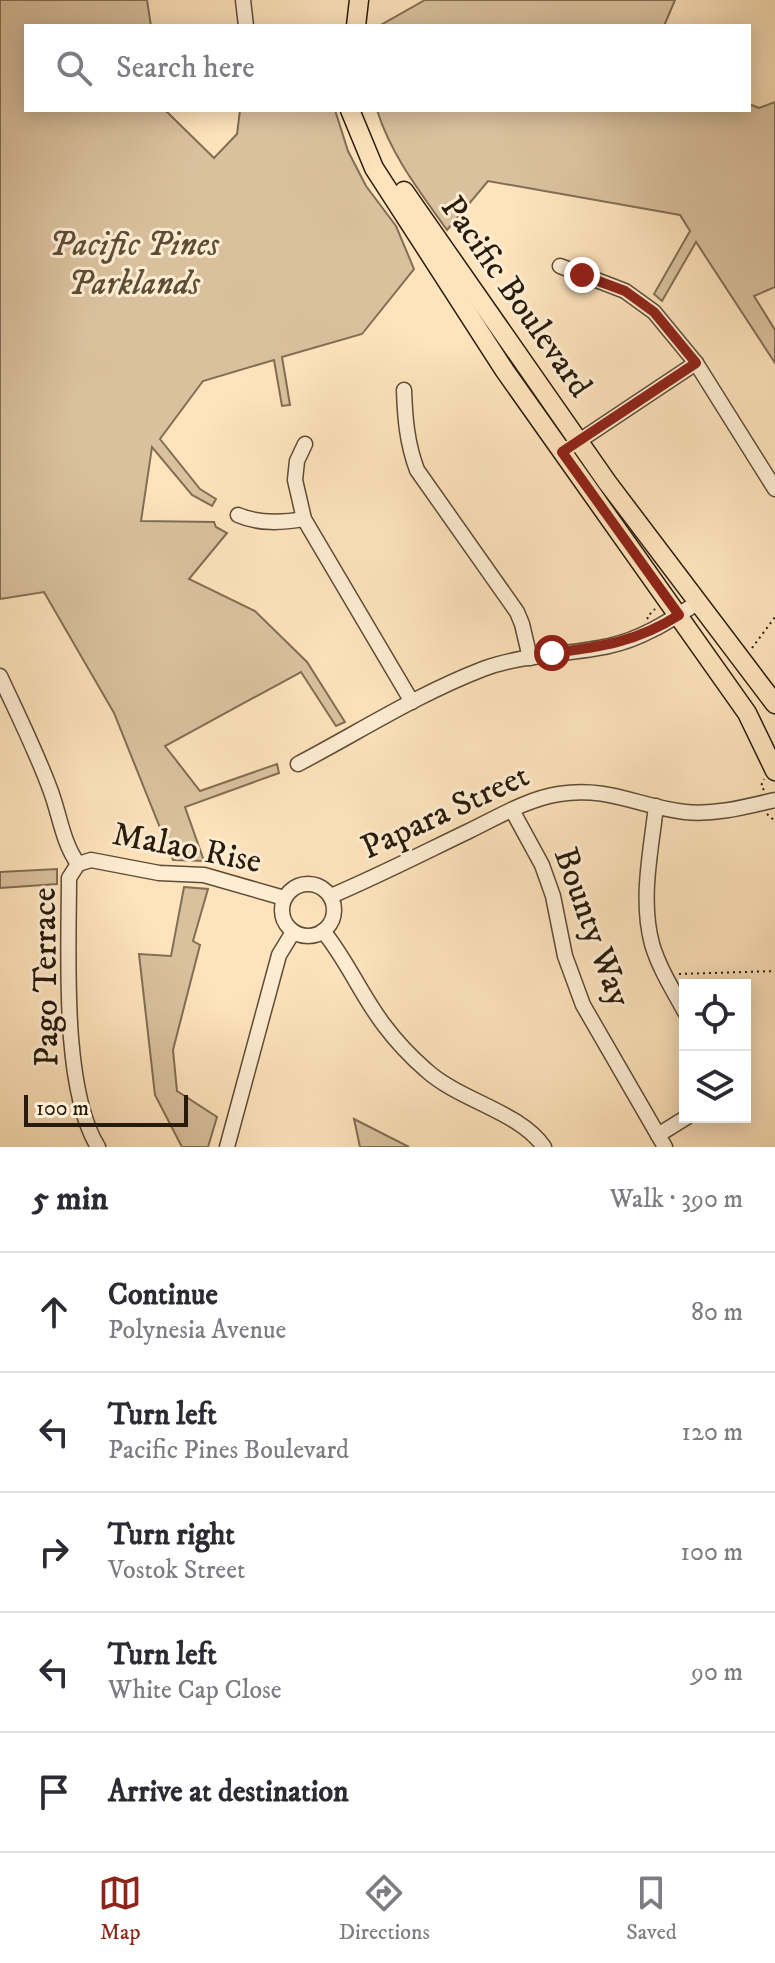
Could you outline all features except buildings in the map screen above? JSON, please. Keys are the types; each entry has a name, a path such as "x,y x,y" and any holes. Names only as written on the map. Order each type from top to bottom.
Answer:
{"main road":[{"path":"344,24 346,0"},
{"path":"356,24 359,0"},
{"path":"351,112 374,168 505,371 747,713 775,771"},
{"name":"Pacific Boulevard","path":"363,112 371,140 393,175 578,441 775,704"}],"street":[{"path":"243,0 246,24"},
{"path":"560,266 625,291 654,312 696,363 775,489"},
{"path":"562,452 696,363"},
{"path":"404,390 405,428 417,470 517,612 530,658"},
{"path":"305,444 297,461 295,480 304,519 412,702"},
{"path":"238,515 255,522 304,519"},
{"path":"298,764 412,702 484,669 530,658 609,646 648,633 697,603"},
{"name":"Pago Terrace","path":"0,676 44,773 58,810 62,836 78,864 69,878 69,994 81,1106 89,1132 98,1147"},
{"name":"Papara Street","path":"331,896 534,799 589,791 682,811 709,813 771,806"},
{"path":"656,806 646,892 647,919 652,945 679,1002"},
{"name":"Bounty Way","path":"512,810 542,865 553,896 565,956 583,1005 662,1141"},
{"name":"Malao Rise","path":"78,864 91,860 159,873 204,875 284,898"},
{"path":"307,883 325,889 331,896 334,915 323,931 308,936 293,932 283,917 284,898 290,891 307,883"},
{"path":"323,931 340,952 384,1025 406,1051 429,1073 456,1092 526,1127 544,1147"},
{"path":"227,1147 279,955 293,932"},
{"path":"662,1141 681,1123"}],"path":[{"path":"740,659 775,617"},
{"path":"771,806 767,817 775,821"},
{"path":"666,979 677,975 775,971"}],"green space":[{"name":"Pacific Pines Parklands","path":"0,0 147,0 151,24 24,24 24,112 167,112 214,158 237,134 240,112 336,112 348,151 366,186 396,226 414,269 362,334 282,357 290,405 282,406 274,360 203,381 160,439 200,489 216,499 212,506 192,495 152,447 141,521 214,522 216,527 227,533 189,579 255,611 307,662 345,722 336,726 301,672 165,746 200,791 277,764 279,773 185,807 204,861 173,860 114,713 44,592 0,599"},
{"path":"425,0 675,0 665,24 383,24"},
{"path":"775,102 775,287 754,296 775,330 775,363 696,242 662,301 654,294 690,231 680,215 488,181 447,230 398,158 378,112 751,112 751,105 759,108"},
{"path":"57,869 57,884 0,888 0,872"},
{"path":"184,887 208,889 193,941 200,945 173,1050 177,1091 217,1117 208,1147 182,1147 155,1095 139,954 171,956"},
{"path":"354,1119 409,1147 360,1147"}],"route":[{"path":"552,653 609,646 648,633 679,615 562,452 696,363 654,312 625,291 582,275"}]}
